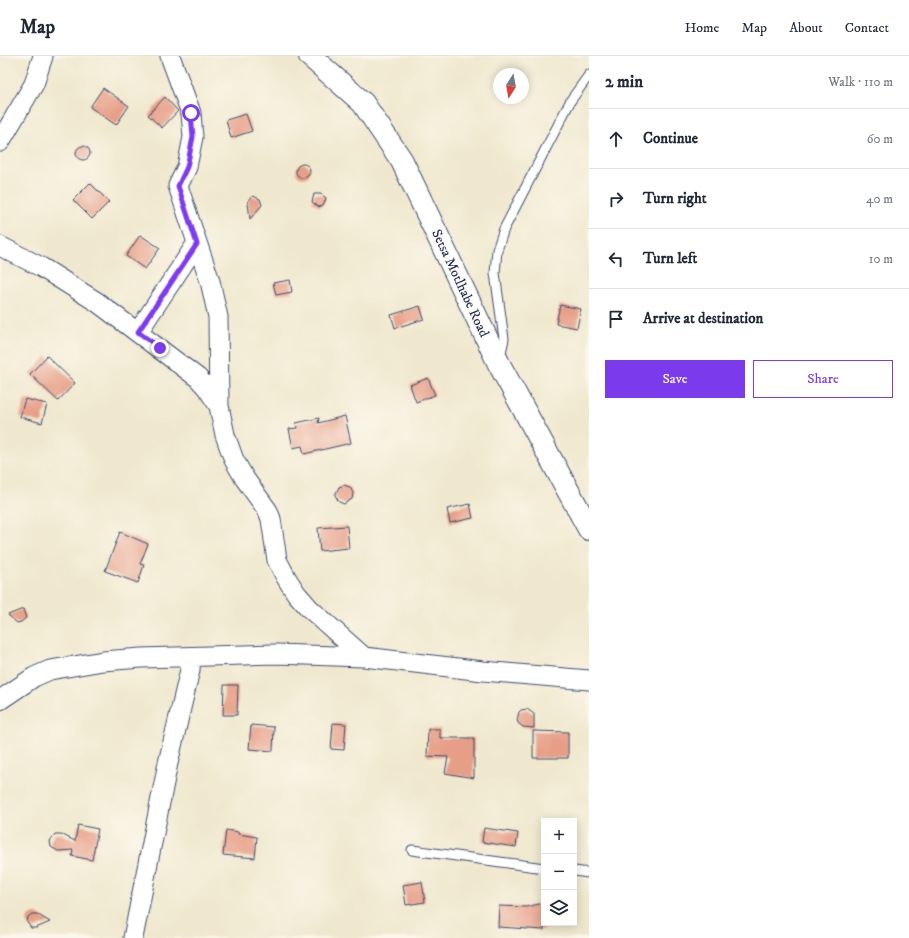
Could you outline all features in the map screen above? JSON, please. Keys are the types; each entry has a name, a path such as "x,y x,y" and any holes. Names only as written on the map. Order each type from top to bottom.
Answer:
{"street":[{"path":"0,142 34,84 43,56"},
{"path":"170,56 191,113 193,137 187,167 178,186 210,281 218,317 219,406 225,435 234,460 268,511 271,519 277,560 287,579 296,593 309,608 364,657"},
{"name":"Setsa Motlhabe Road","path":"310,56 363,103 402,161 499,364 589,529"},
{"path":"138,332 197,244"},
{"path":"0,246 41,266 97,302 198,378 219,406"},
{"path":"0,700 34,677 50,670 85,663 120,659 270,654 364,657 483,671 589,680"},
{"path":"133,938 168,763 190,670 191,657"}],"lane":[{"path":"499,364 504,339 495,273 497,250 504,229 572,100 589,75"},
{"path":"412,850 541,868"},
{"path":"577,872 589,873"}],"building":[{"path":"103,88 129,106 116,125 90,107"},
{"path":"165,97 178,111 162,128 148,115"},
{"path":"246,114 252,131 231,138 226,120"},
{"path":"83,146 88,148 90,153 88,158 83,160 78,158 76,153 78,148"},
{"path":"300,164 306,164 310,168 310,174 306,178 300,178 296,174 296,168"},
{"path":"90,183 109,202 92,219 73,200"},
{"path":"314,194 321,194 326,198 323,205 319,207 312,202"},
{"path":"253,196 260,199 262,205 250,219 248,203 249,199"},
{"path":"140,235 160,248 145,269 126,256"},
{"path":"290,280 292,292 276,295 273,283"},
{"path":"560,305 581,309 577,328 556,324"},
{"path":"420,306 424,319 395,328 391,315"},
{"path":"47,356 75,383 58,401 30,374"},
{"path":"428,378 435,395 416,402 410,385"},
{"path":"25,399 47,404 42,423 20,417"},
{"path":"345,416 351,443 304,454 302,446 293,448 289,429 297,428 296,423 319,418 318,423"},
{"path":"344,485 350,487 353,493 352,499 344,504 339,502 335,495 339,487"},
{"path":"470,504 473,518 450,523 447,509"},
{"path":"347,526 349,548 320,551 318,528"},
{"path":"120,532 148,544 140,564 144,565 138,583 105,571"},
{"path":"23,609 26,618 21,622 17,623 8,615"},
{"path":"224,685 238,685 237,715 223,715"},
{"path":"527,709 534,714 534,728 523,727 518,723 517,720 519,712"},
{"path":"333,723 346,724 344,750 331,749"},
{"path":"251,725 274,727 273,751 249,749"},
{"path":"428,729 440,729 440,738 474,738 474,778 445,773 448,757 427,756"},
{"path":"533,731 568,732 568,758 533,758"},
{"path":"78,825 98,829 92,860 72,856 73,850 58,851 51,847 50,841 55,834 61,834 75,841"},
{"path":"484,828 518,833 516,847 482,842"},
{"path":"226,830 238,832 238,834 257,837 255,858 223,855"},
{"path":"422,882 425,902 406,905 403,885"},
{"path":"541,904 541,926 544,926 544,930 498,927 499,906 526,907"},
{"path":"32,914 37,914 50,922 36,928 31,928 27,922 28,917"}],"route":[{"path":"160,348 138,332 197,244 178,186 187,167 193,137 191,113"}]}
